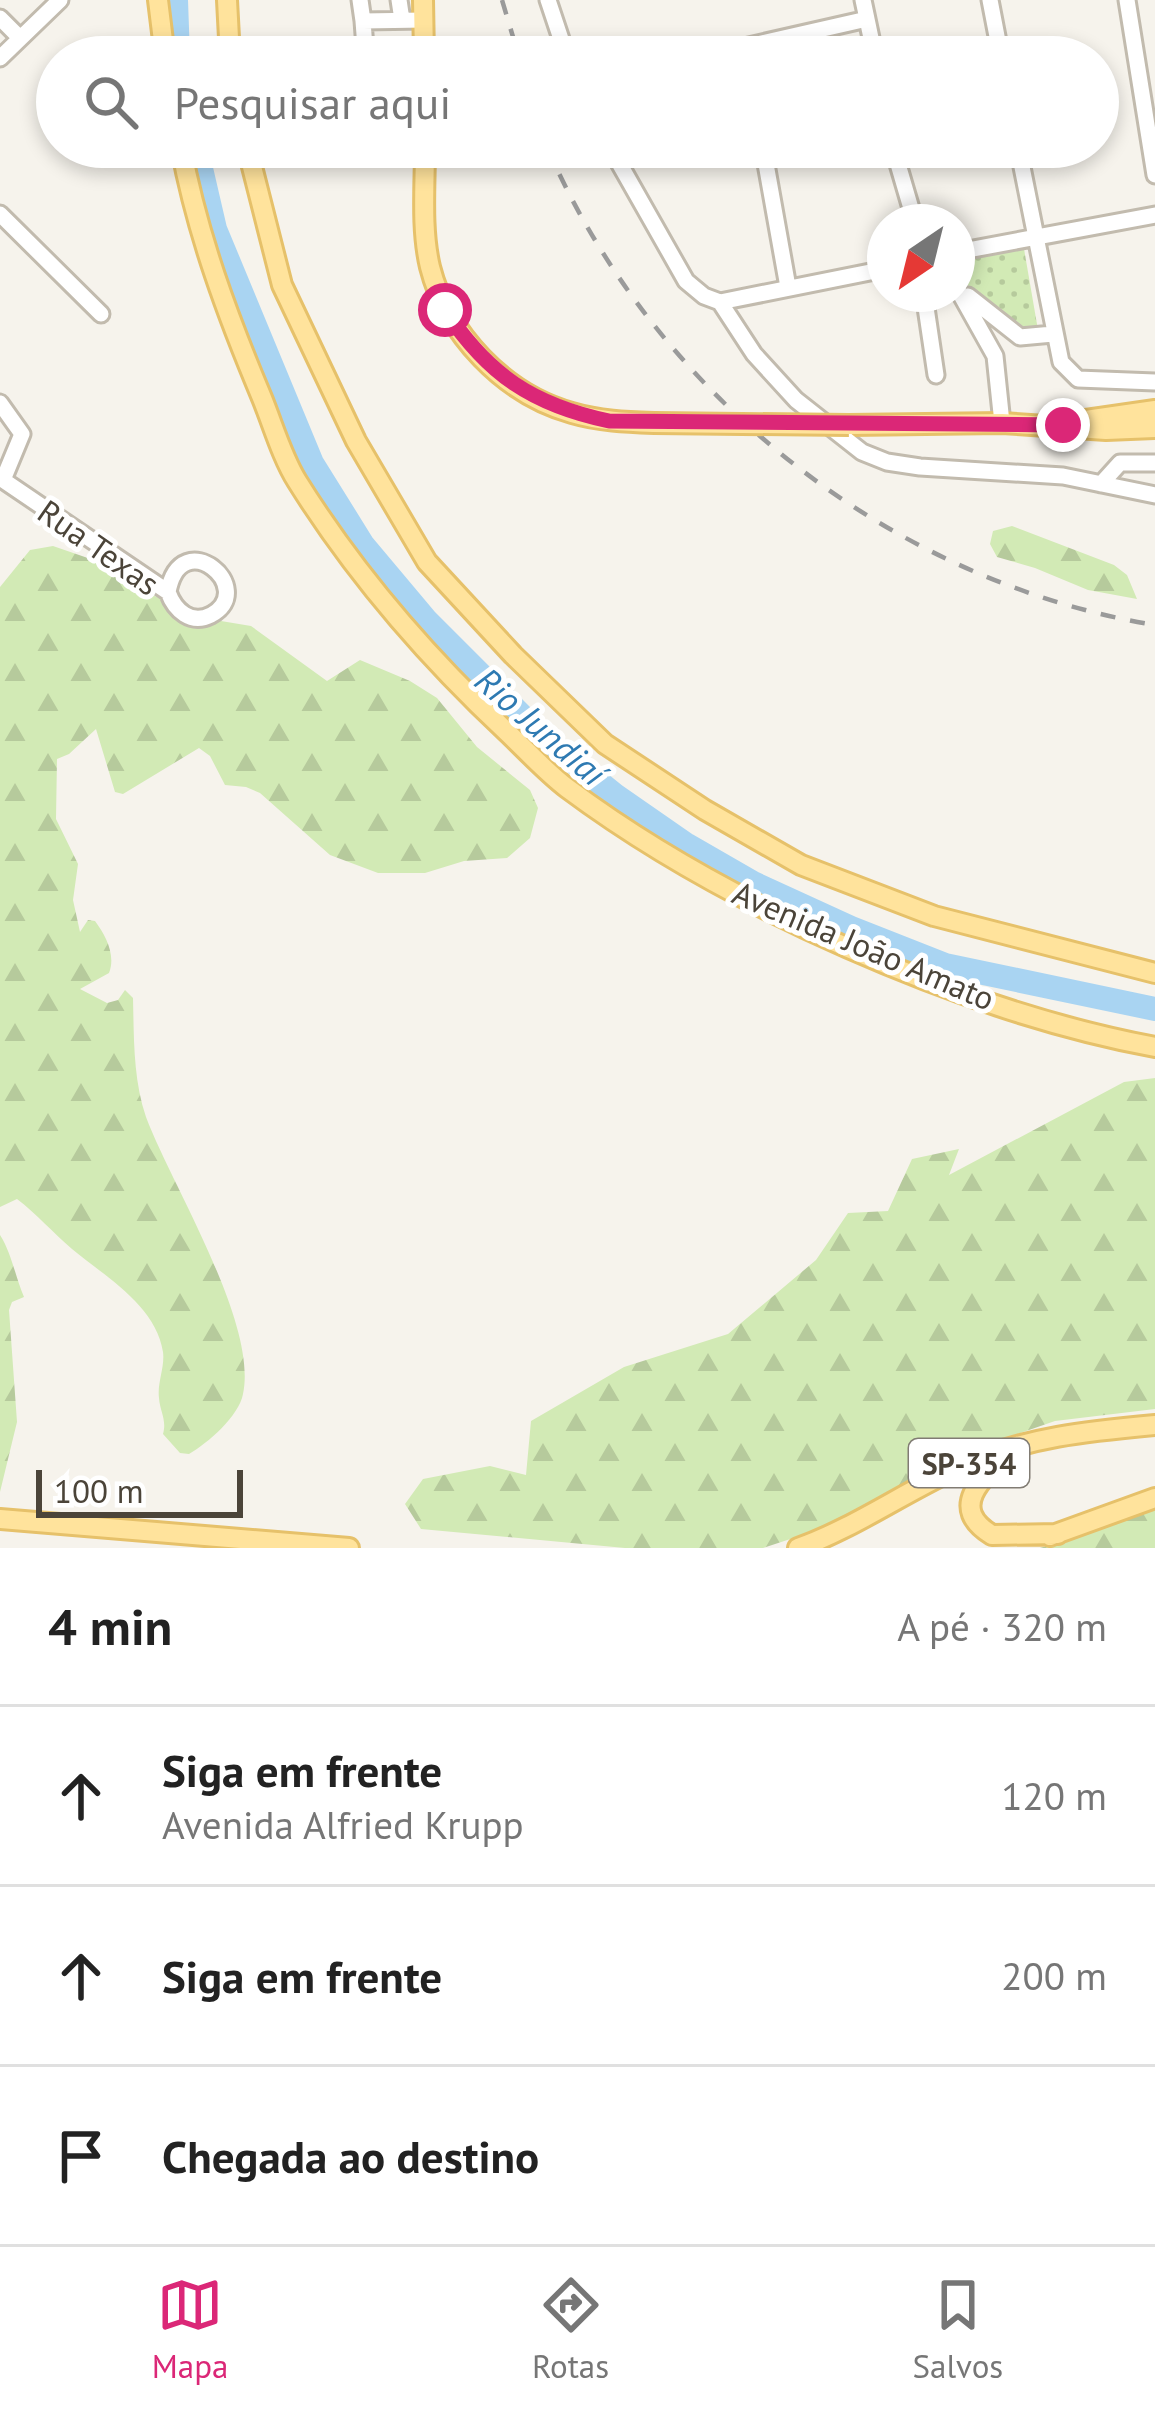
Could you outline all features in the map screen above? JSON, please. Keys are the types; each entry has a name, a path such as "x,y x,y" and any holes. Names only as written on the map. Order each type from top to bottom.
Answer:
{"main road":[{"path":"158,0 162,36"},
{"path":"230,36 231,4"},
{"name":"Avenida João Amato","path":"187,168 224,306 295,478 385,603 471,698 565,787 677,860 779,916 924,978 1093,1035 1155,1047"},
{"name":"Avenida João Amato","path":"252,168 282,285 356,441 427,562 605,744 705,810 801,865 934,916 1155,973"},
{"path":"425,168 430,265 445,310 468,344 506,379 569,412 609,421 654,423 1155,428"},
{"path":"1063,425 1155,410"},
{"name":"SP-354","path":"798,1548 852,1526 962,1466 1018,1446 1079,1432 1155,1425"},
{"path":"1018,1446 974,1487 970,1507 974,1518 982,1529 1006,1538 1058,1534"},
{"path":"1011,1548 1155,1498"},
{"path":"0,1519 349,1548"}],"street":[{"path":"0,58 60,0"},
{"path":"360,0 364,36"},
{"path":"399,0 402,20"},
{"path":"548,0 560,36"},
{"path":"863,0 870,36"},
{"path":"990,0 997,36"},
{"path":"1126,0 1155,176"},
{"path":"363,21 402,20 423,10"},
{"path":"0,18 20,38"},
{"path":"808,36 867,20"},
{"path":"621,168 674,266 704,296 720,302 867,272"},
{"path":"767,168 788,287"},
{"path":"899,168 910,204"},
{"path":"1022,168 1060,362 1078,379 1155,382"},
{"path":"0,214 101,314"},
{"path":"975,248 1155,215"},
{"path":"975,301 1020,337 1053,334"},
{"path":"720,302 754,354 796,400 862,452 920,467 1014,471 1155,495"},
{"path":"927,312 936,375"},
{"path":"971,312 995,356 1002,423"},
{"name":"Rua Texas","path":"0,403 22,434 1,480 168,592 172,605 182,614 207,617 220,608 226,593 224,578 213,566 197,561 182,565 171,577 168,592"},
{"path":"1101,484 1120,463 1155,463"}],"green space":[{"path":"1023,243 1038,330 1022,332 975,292 975,256"},
{"path":"1012,526 1114,565 1127,575 1137,599 1088,590 997,557 990,544 993,531"},
{"path":"53,546 108,565 143,591 209,619 251,626 327,681 360,660 410,681 437,698 477,747 530,790 538,808 530,838 507,858 464,861 425,873 378,873 330,855 260,793 225,785 210,756 199,748 123,794 115,792 96,729 57,759 56,819 78,864 73,900 80,932 88,920 95,921 111,953 109,973 80,989 107,1003 118,1000 125,990 133,998 136,1073 146,1117 210,1255 238,1330 244,1365 240,1402 222,1428 189,1454 180,1453 163,1434 159,1392 163,1352 140,1306 17,1199 0,1207 0,587 30,550"},
{"path":"1155,1078 1155,1409 1055,1421 965,1452 833,1525 763,1548 625,1548 421,1529 405,1504 423,1479 490,1466 526,1475 531,1421 624,1367 728,1334 816,1260 848,1213 888,1211 912,1159 959,1149 949,1175 1124,1082"},
{"path":"0,1235 24,1297 12,1302 9,1310 17,1422 0,1492"},
{"path":"1155,1505 1155,1548 1040,1548 1054,1544"}],"waterway":[{"name":"Rio Jundiaí","path":"176,0 177,36"},
{"name":"Rio Jundiaí","path":"201,168 215,229 312,463 363,545 426,620 544,738 687,845 753,883 851,928 945,965 1155,1009"}],"railway":[{"path":"502,0 513,36"},
{"path":"558,168 593,237 650,320 716,395 791,462 874,520 963,566 1057,602 1155,625"}],"route":[{"path":"445,310 468,344 506,379 569,412 609,421 1063,425"}]}
